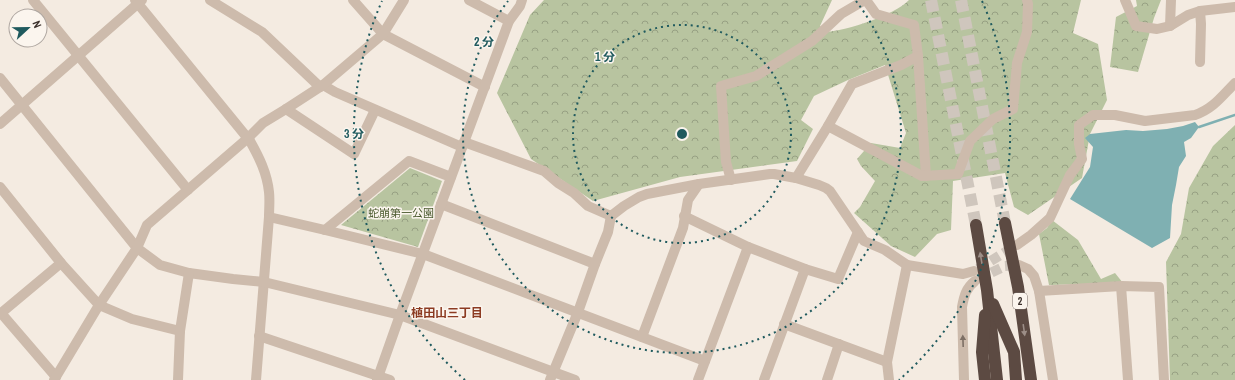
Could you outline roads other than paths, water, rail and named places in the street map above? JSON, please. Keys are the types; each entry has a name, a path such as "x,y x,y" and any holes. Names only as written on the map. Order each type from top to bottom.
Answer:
{"highway":[{"name":"2","path":"1005,223 1018,288 1030,380"},
{"path":"976,226 987,290 998,380"},
{"path":"985,380 982,352 987,290"},
{"path":"987,290 991,380"},
{"path":"987,290 1003,357 1005,380"},
{"path":"987,290 1008,352 1010,380"},
{"path":"987,290 1014,352 1016,380"}],"street":[{"path":"33,0 188,190"},
{"path":"214,0 262,32 322,86 375,110 463,145 544,171 558,183 574,193 588,206 611,216"},
{"path":"352,0 382,34 485,87"},
{"path":"61,262 0,314 55,378 99,305 137,248 147,225 248,138 263,123 322,86 382,34 404,0"},
{"path":"469,0 509,21"},
{"path":"378,378 400,314 509,21 520,6 522,0"},
{"path":"731,180 726,162 721,86 756,76 812,41 841,14 866,0 876,14 914,25 918,56 926,176"},
{"path":"828,126 922,176 958,174 970,140 993,119 1013,109 1017,63 1027,32 1027,0"},
{"path":"1125,0 1136,26 1157,29 1170,26 1188,15 1200,11 1235,7"},
{"path":"1170,26 1171,0"},
{"path":"0,124 79,56 139,1 248,138 258,154 266,174 269,192 269,217 256,380"},
{"path":"1200,11 1202,24 1200,62"},
{"path":"796,178 852,84 901,65 918,56"},
{"path":"0,78 137,248 160,265 233,280 264,282 400,314 552,376 575,380"},
{"path":"1017,245 1050,218 1070,175 1082,159 1079,144 1079,125 1093,115 1115,115 1145,122 1203,113 1213,106 1235,83"},
{"path":"286,109 354,154 375,110"},
{"path":"325,230 409,161 451,177"},
{"path":"552,376 608,232 611,216 639,197 648,194 699,184 770,174 796,178 819,185 830,191 864,241 885,250 907,265 963,274 974,278 964,295 962,307 964,380"},
{"path":"642,337 683,228 688,200 699,184"},
{"path":"0,187 61,262 99,305 132,319 180,331"},
{"path":"441,204 595,264"},
{"path":"684,216 748,247 805,269 838,279 858,232"},
{"path":"269,217 423,254 705,361"},
{"path":"698,380 748,247"},
{"path":"889,380 888,362 907,265"},
{"path":"1019,265 1028,269 1034,276 1039,292 1053,380"},
{"path":"764,380 805,269"},
{"path":"178,380 180,331 189,272"},
{"path":"1039,292 1121,286 1159,286 1164,380"},
{"path":"1121,286 1128,380"},
{"path":"784,324 888,362"},
{"path":"259,336 378,378 390,380"},
{"path":"826,380 839,344"}],"water":[{"path":"1195,122 1199,127 1191,138 1184,142 1186,156 1179,167 1172,205 1170,238 1152,248 1070,199 1090,167 1093,147 1085,138 1090,134 1126,130 1143,131 1167,129"}],"waterway":[{"path":"1199,127 1235,115"}],"tunnel":[{"path":"931,0 976,225"},
{"path":"961,0 1005,223"},
{"path":"978,269 1015,246"},
{"path":"978,279 1005,266 1019,265"}],"district":[{"name":"植田山三丁目","path":"447,313"}],"park label":[{"name":"蛇崩第一公園","path":"401,213"}]}
